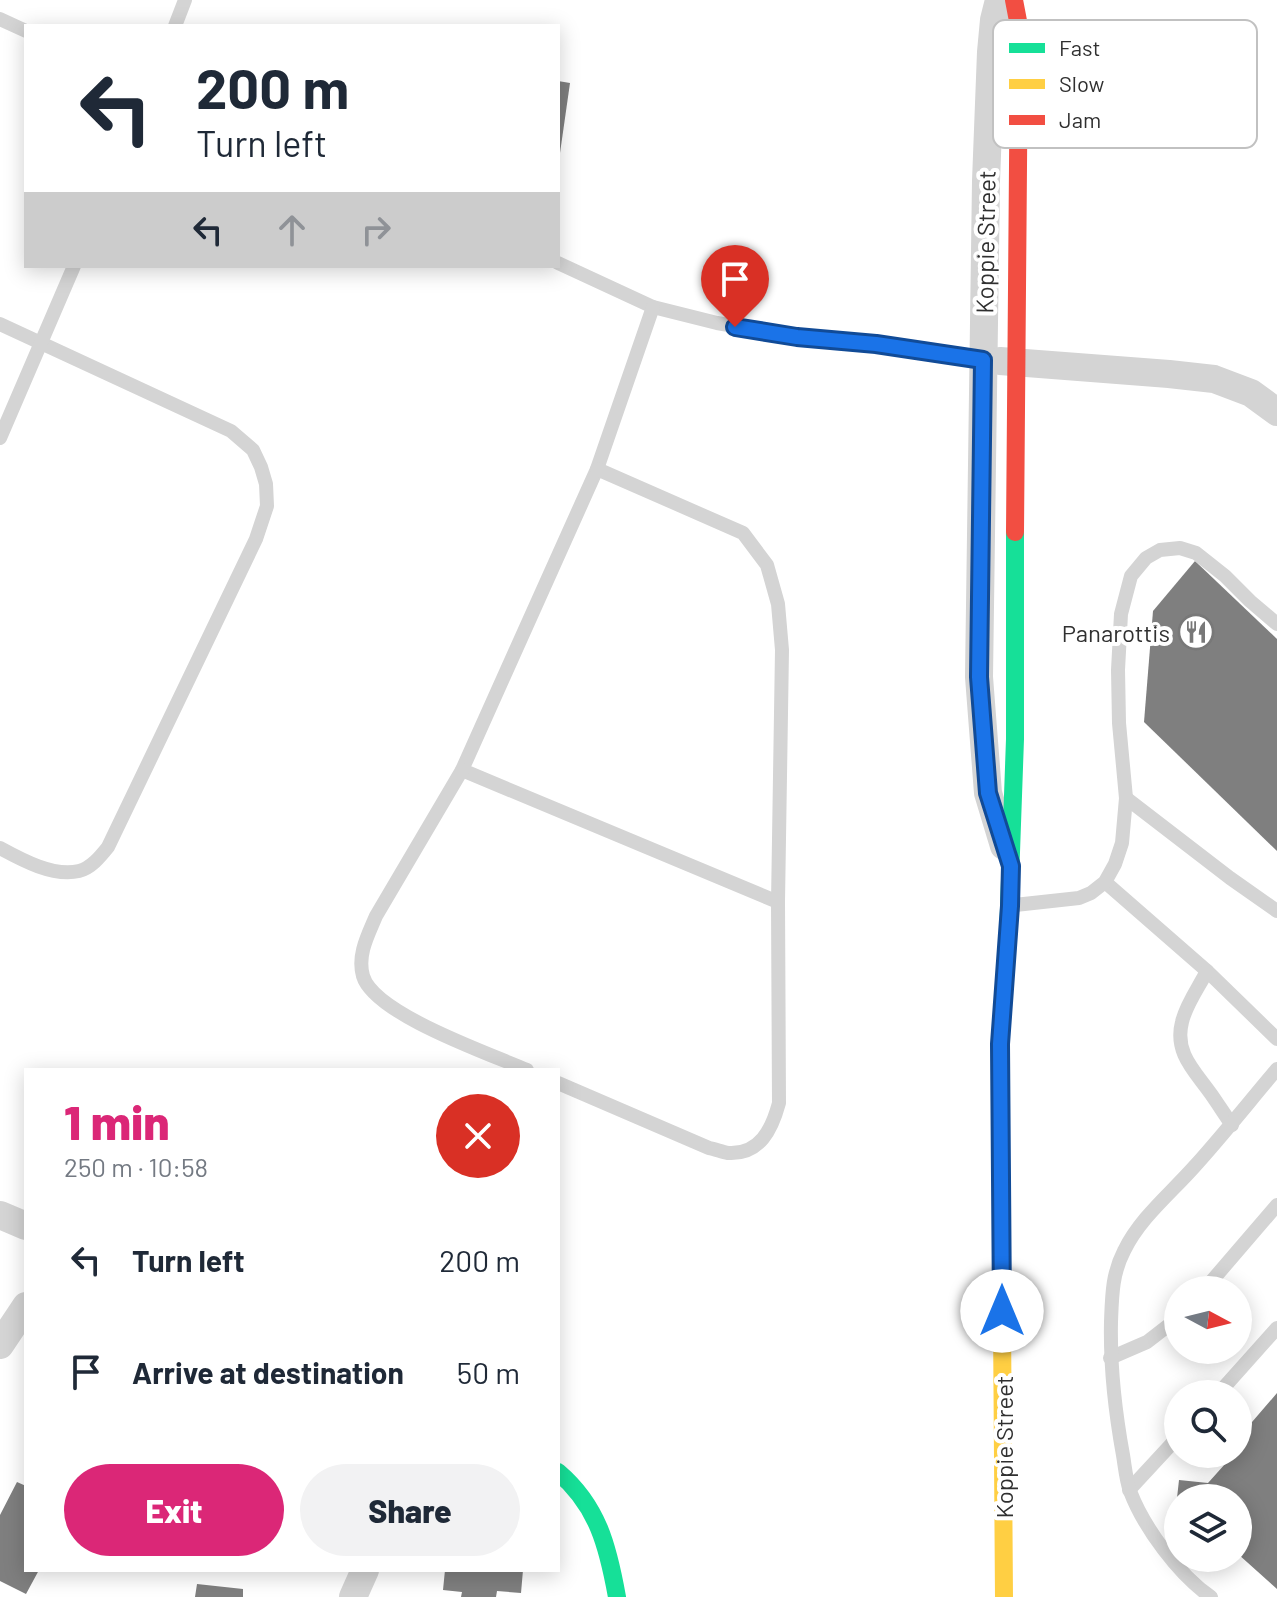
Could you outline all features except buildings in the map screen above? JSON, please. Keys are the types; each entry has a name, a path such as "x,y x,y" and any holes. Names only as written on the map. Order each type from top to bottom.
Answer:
{"street":[{"name":"Koppie Street","path":"994,20 999,0"},
{"name":"Koppie Street","path":"1014,0 1018,20"},
{"name":"Koppie Street","path":"993,31 986,181 979,677 988,793 1011,866"},
{"name":"Koppie Street","path":"1004,1597 1000,1044 1010,906 1015,739 1018,148"},
{"path":"983,360 1214,379 1251,393 1277,412"},
{"path":"0,1215 24,1225"},
{"path":"0,1345 24,1309"},
{"path":"560,1474 577,1489 595,1516 610,1556 617,1597"},
{"path":"353,1597 364,1572"}],"lane":[{"path":"176,24 185,0"},
{"path":"0,19 24,30"},
{"path":"560,264 653,307 754,331 876,344 983,360"},
{"path":"0,438 73,268"},
{"path":"522,1068 430,1029 393,1008 368,987 362,955 376,916 462,770 597,469 653,307"},
{"path":"0,324 231,431 253,450 266,484 267,506 256,539 108,847 97,860 81,871 53,870 0,848"},
{"path":"560,1084 709,1148 730,1153 750,1149 766,1138 774,1121 780,1093 778,902 782,650 778,604 767,565 743,533 597,469"},
{"path":"1010,906 1079,898 1105,882 1115,864 1122,843 1126,798 1119,723 1121,614 1131,576 1146,558 1160,550 1180,548 1196,553 1277,624"},
{"path":"462,770 778,902"},
{"path":"1126,798 1277,911"},
{"path":"1105,882 1207,971 1277,1039"},
{"path":"1207,971 1185,1013 1180,1033 1181,1046 1184,1058 1232,1125"},
{"path":"1211,1597 1197,1587 1167,1553 1129,1490 1110,1358 1113,1277 1125,1248 1140,1224 1232,1125 1277,1069"},
{"path":"1216,1276 1277,1205"},
{"path":"1231,1380 1277,1328"},
{"path":"1110,1358 1147,1342 1164,1329"},
{"path":"1129,1490 1164,1452"}],"traffic: fast":[{"path":"1008,937 1015,739 1015,532"},
{"path":"560,1474 583,1499 599,1528 617,1597"}],"traffic: slow":[{"path":"1004,1597 1000,1044 1008,937"}],"traffic: jam":[{"path":"1014,0 1018,20"},
{"path":"1015,532 1018,148"}],"place":[{"name":"Panarottis","path":"1196,632"}],"route":[{"path":"735,327 983,360 979,677 988,793 1011,866 1000,1044 1002,1311"}]}
